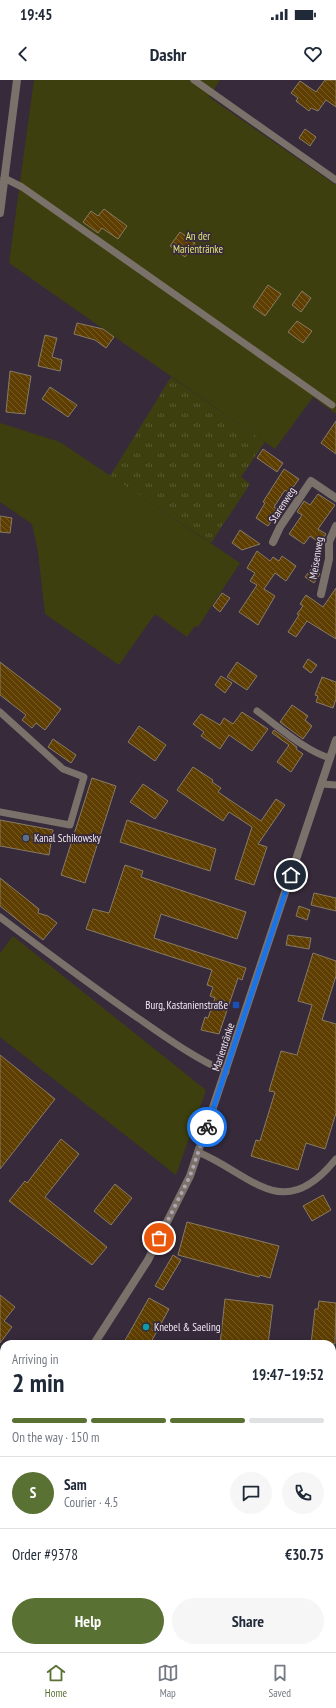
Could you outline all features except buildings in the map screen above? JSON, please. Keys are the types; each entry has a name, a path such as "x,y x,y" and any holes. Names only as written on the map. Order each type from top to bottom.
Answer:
{"street":[{"path":"0,213 17,80"},
{"name":"Starenweg","path":"273,542 280,527 311,481 336,498"},
{"name":"Meisenweg","path":"321,594 329,559 329,542 336,526"},
{"name":"Marientränke","path":"97,1340 148,1260 186,1183 226,1072 336,740"}],"lane":[{"path":"194,80 336,180"},
{"path":"4,178 22,187 332,405"},
{"path":"257,711 311,749 330,758"},
{"path":"0,712 63,769 84,777 70,825 0,812"},
{"path":"322,784 336,785"},
{"path":"0,917 82,979 160,1034 210,1065 226,1072"},
{"path":"198,1152 212,1158 255,1185 278,1194 312,1183 328,1169 336,1159"}],"green space":[{"name":"An der Marientränke","path":"34,80 220,80 209,97 336,185 336,414 313,397 275,449 9,263"},
{"path":"171,377 265,442 241,477 250,484 211,543 110,476"},
{"path":"0,423 60,442 240,563 198,627 195,626 187,637 155,614 119,665 45,614 38,552 32,524 0,502"},
{"path":"13,936 206,1090 176,1175 0,1037 0,953"}],"way so far":[{"path":"159,1238 190,1176 207,1127"}],"place":[{"name":"Kanal Schikowsky","path":"26,838"},
{"name":"Burg, Kastanienstraße","path":"236,1005"},
{"name":"Knebel & Saeling","path":"146,1327"}],"route":[{"path":"207,1127 291,875"}]}
